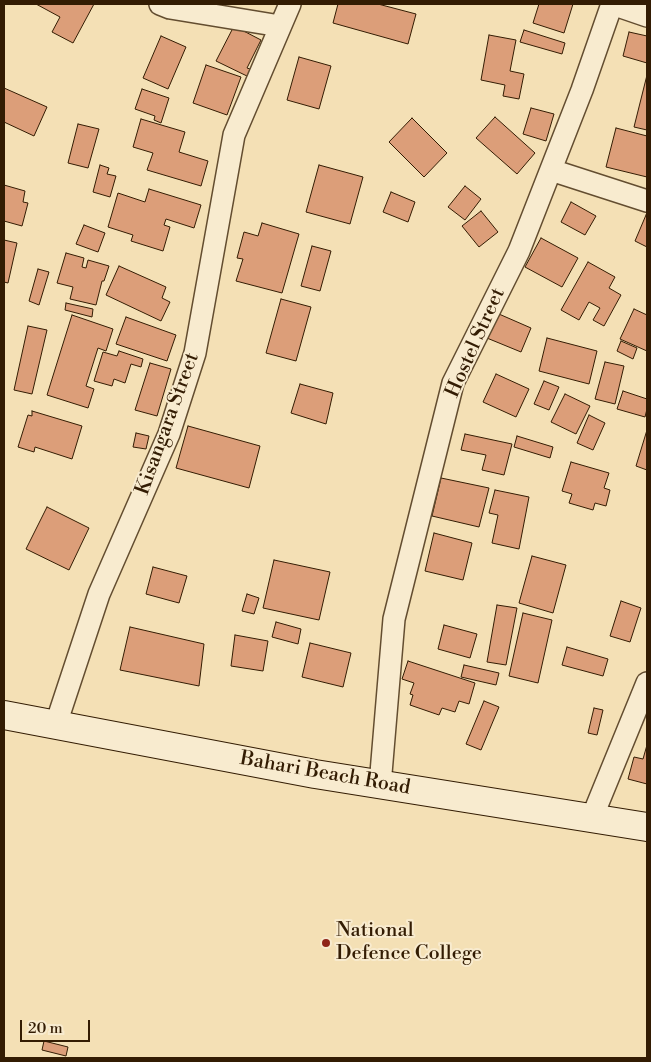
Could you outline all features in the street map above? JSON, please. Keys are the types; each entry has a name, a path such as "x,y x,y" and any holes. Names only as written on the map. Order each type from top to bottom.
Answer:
{"street":[{"path":"160,4 170,8 280,26"},
{"name":"Kisangara Street","path":"56,724 99,594 137,510 172,425 195,353 234,136 290,4"},
{"path":"612,4 647,16"},
{"name":"Hostel Street","path":"380,785 394,619 453,383 518,251 582,90 612,4"},
{"path":"551,170 647,201"},
{"path":"591,820 647,683"},
{"name":"Bahari Beach Road","path":"4,715 315,774 647,828"}],"building":[{"path":"36,4 94,4 73,43 52,32 60,17"},
{"path":"338,4 378,4 416,14 408,44 333,23"},
{"path":"539,4 573,4 564,33 533,23"},
{"path":"234,26 261,40 247,68 253,70 249,77 216,61"},
{"path":"524,30 565,43 562,54 520,42"},
{"path":"629,32 647,36 647,63 623,56"},
{"path":"489,35 516,40 510,71 524,74 519,99 503,96 505,85 481,80"},
{"path":"161,36 186,47 168,89 143,78"},
{"path":"299,57 331,66 319,109 287,100"},
{"path":"206,65 241,77 227,115 193,103"},
{"path":"647,75 647,130 634,127"},
{"path":"4,88 47,107 34,136 4,122"},
{"path":"142,89 169,98 161,123 154,120 155,116 135,109"},
{"path":"531,108 554,114 546,141 523,134"},
{"path":"495,117 535,153 517,174 476,138"},
{"path":"412,118 447,153 424,177 389,142"},
{"path":"141,119 185,132 179,152 208,161 201,186 147,170 153,153 133,147"},
{"path":"78,124 99,129 88,168 68,163"},
{"path":"616,128 647,136 647,177 606,167"},
{"path":"100,165 109,168 107,174 116,176 110,197 93,192"},
{"path":"319,165 363,177 350,224 306,212"},
{"path":"4,185 25,191 23,202 28,203 22,226 4,221"},
{"path":"465,186 481,199 465,220 448,207"},
{"path":"149,189 201,205 194,228 166,219 164,225 170,227 163,251 131,241 133,235 108,227 118,193 145,202"},
{"path":"391,192 415,202 408,222 383,212"},
{"path":"571,202 596,216 585,235 561,222"},
{"path":"481,211 498,232 479,247 462,226"},
{"path":"647,216 647,247 635,241"},
{"path":"262,223 299,234 282,293 236,281 243,259 237,258 244,232 258,236"},
{"path":"84,225 105,233 98,252 76,244"},
{"path":"541,238 578,258 562,287 525,267"},
{"path":"4,240 17,243 8,283 4,282"},
{"path":"312,246 331,251 320,291 301,286"},
{"path":"66,253 84,258 82,267 86,268 88,260 109,266 104,281 102,281 96,305 70,299 73,287 57,283"},
{"path":"588,262 615,277 609,288 621,295 604,326 593,320 600,308 589,302 579,320 561,310"},
{"path":"119,266 166,287 162,298 170,302 161,321 106,295"},
{"path":"38,269 49,272 39,305 29,301"},
{"path":"281,299 311,307 296,361 266,353"},
{"path":"66,303 93,309 92,317 65,310"},
{"path":"634,309 647,315 647,351 620,339"},
{"path":"492,311 531,328 521,352 482,336"},
{"path":"72,315 113,329 106,351 98,348 86,386 94,389 88,408 47,395"},
{"path":"126,317 176,335 167,361 116,344"},
{"path":"28,326 47,330 32,394 14,390"},
{"path":"547,338 597,351 589,384 539,371"},
{"path":"621,341 637,348 633,359 617,351"},
{"path":"119,351 143,359 141,367 131,364 125,383 114,379 112,386 94,381 103,352 117,356"},
{"path":"605,362 624,366 615,404 595,399"},
{"path":"150,363 171,369 157,416 135,410"},
{"path":"496,374 529,389 516,417 483,402"},
{"path":"544,381 559,387 549,410 534,404"},
{"path":"300,384 333,393 326,424 291,413"},
{"path":"623,391 647,399 645,417 617,409"},
{"path":"565,394 590,406 576,434 551,422"},
{"path":"32,411 82,426 72,459 35,447 34,452 18,447 28,415 32,416"},
{"path":"589,415 605,423 593,450 577,443"},
{"path":"188,426 260,446 249,488 176,468"},
{"path":"647,430 647,470 636,466"},
{"path":"136,433 149,436 146,449 133,447"},
{"path":"465,434 512,444 504,475 482,470 486,455 461,450"},
{"path":"517,436 553,447 550,458 514,447"},
{"path":"571,462 609,473 604,488 610,490 606,506 595,503 593,510 569,503 572,494 562,491"},
{"path":"441,478 489,488 479,527 432,516"},
{"path":"495,490 529,497 519,549 492,543 498,515 489,513"},
{"path":"47,507 89,528 69,570 26,549"},
{"path":"434,533 472,543 463,580 425,571"},
{"path":"532,556 566,565 553,613 519,603"},
{"path":"274,560 330,572 319,620 263,608"},
{"path":"153,567 187,576 179,603 146,594"},
{"path":"247,594 259,598 254,614 242,611"},
{"path":"621,601 641,608 630,642 610,636"},
{"path":"497,605 517,608 506,665 487,662"},
{"path":"523,613 552,620 538,683 509,676"},
{"path":"276,622 301,629 298,644 272,637"},
{"path":"444,625 477,634 470,658 438,649"},
{"path":"130,627 204,644 199,686 120,670"},
{"path":"235,635 268,641 263,671 231,666"},
{"path":"310,643 351,653 343,687 302,677"},
{"path":"567,647 608,659 603,676 562,665"},
{"path":"408,661 475,683 469,704 459,701 455,712 442,708 439,715 410,705 413,695 410,694 414,683 402,679"},
{"path":"464,665 499,673 496,685 461,677"},
{"path":"484,701 499,707 481,750 466,744"},
{"path":"594,708 603,710 597,735 588,733"},
{"path":"647,745 647,784 628,779 634,757 643,759"},
{"path":"44,1041 68,1047 66,1056 42,1050"}],"place":[{"name":"National Defence College","path":"326,943"}]}
